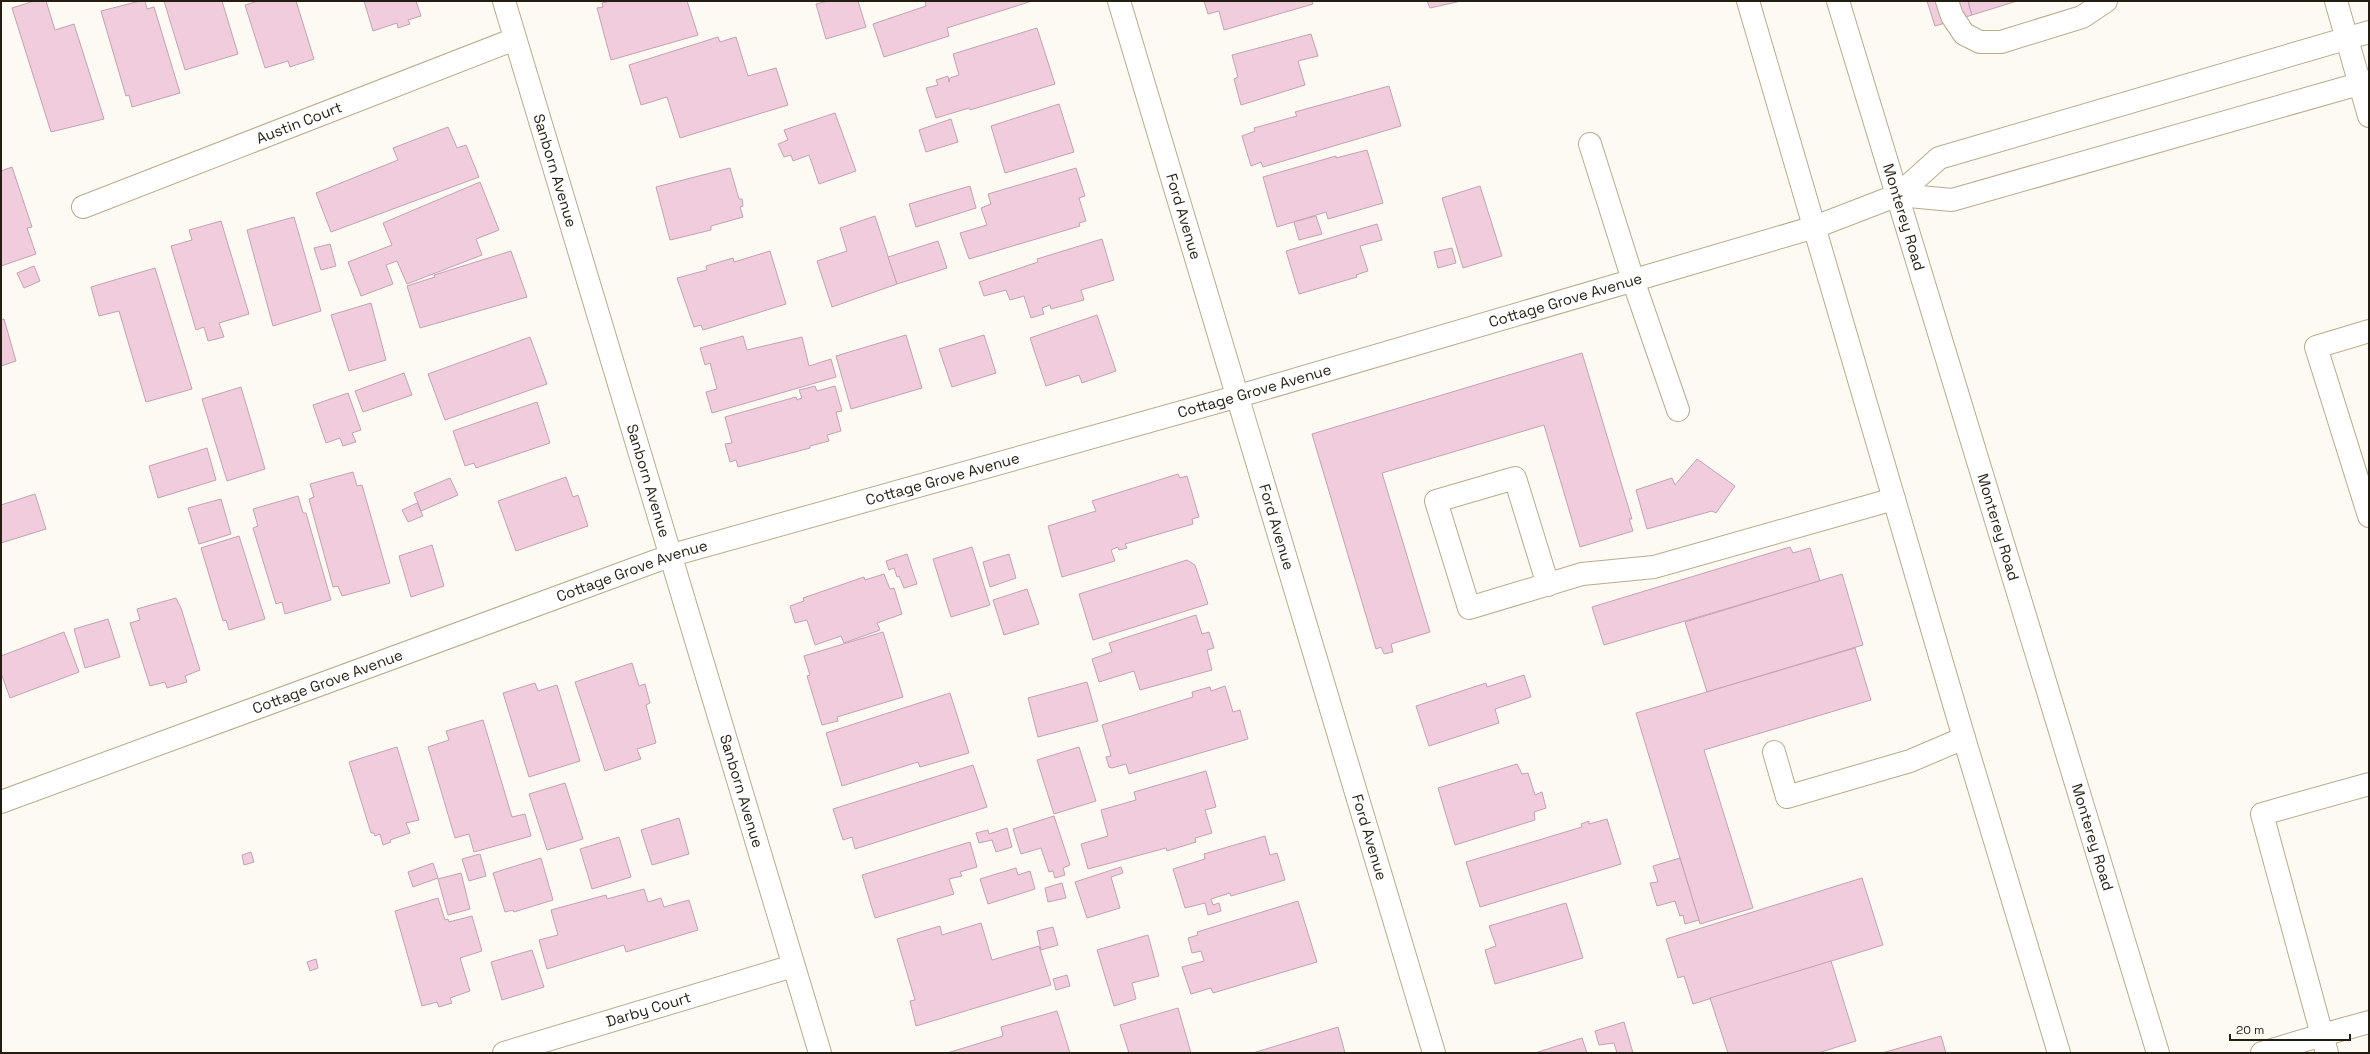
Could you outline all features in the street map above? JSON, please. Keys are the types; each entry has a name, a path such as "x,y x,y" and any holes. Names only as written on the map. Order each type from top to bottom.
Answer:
{"street":[{"name":"Sanborn Avenue","path":"504,1 672,555 820,1053"},
{"name":"Ford Avenue","path":"1119,1 1434,1053"},
{"path":"1748,1 1964,738 2059,1053"},
{"name":"Monterey Road","path":"1838,1 2158,1053"},
{"path":"1947,1 1952,16 1964,34 1980,42 2001,42 2082,17 2106,1"},
{"path":"2336,1 2364,83 2369,116"},
{"path":"1898,195 1939,158 2369,32"},
{"name":"Austin Court","path":"83,207 515,39"},
{"path":"1898,195 1952,200 2364,83"},
{"path":"1590,144 1633,280 1678,410"},
{"name":"Cottage Grove Avenue","path":"1,802 672,555 1238,396 1815,227 1898,195"},
{"path":"2369,331 2316,347 2369,516"},
{"path":"1548,585 1515,478 1436,502 1469,608 1548,585 1582,574 1654,567 1894,499"},
{"path":"1774,752 1787,797 1910,761 1964,738"},
{"path":"2324,1044 2262,814 2369,784"},
{"name":"Darby Court","path":"504,1053 793,966"},
{"path":"2262,1053 2324,1044 2369,1022"}],"building":[{"path":"34,1 46,1 55,30 74,24 104,119 51,132 12,8"},
{"path":"145,1 147,9 154,7 180,93 132,107 129,95 126,96 101,11"},
{"path":"164,1 222,1 238,54 185,70"},
{"path":"258,1 296,1 314,59 290,67 288,61 265,68 245,5"},
{"path":"364,1 416,1 421,16 408,20 410,24 398,28 397,23 373,31"},
{"path":"611,1 687,1 698,35 611,60 597,8 603,7 602,3"},
{"path":"828,1 858,1 866,27 826,39 816,4"},
{"path":"925,1 1029,2 947,28 949,36 884,57 873,24 926,6"},
{"path":"1204,1 1312,1 1313,4 1224,30 1219,11 1208,14"},
{"path":"1427,1 1461,1 1430,8"},
{"path":"1927,1 1968,1 1972,15 1935,26"},
{"path":"1968,1 2017,1 1972,15"},
{"path":"1037,28 1055,84 970,110 969,108 936,118 926,88 938,85 936,80 948,76 949,82 950,78 959,75 953,54"},
{"path":"1311,34 1318,56 1298,61 1305,85 1241,105 1234,79 1238,77 1232,55"},
{"path":"718,37 720,42 736,37 748,76 776,68 788,105 680,138 667,97 641,105 629,65"},
{"path":"1389,86 1401,126 1263,167 1261,162 1251,166 1242,136 1255,131 1254,128 1297,116 1295,112"},
{"path":"1059,104 1074,152 1005,173 991,126"},
{"path":"835,113 856,171 819,184 809,155 793,161 791,155 784,157 778,144 788,140 784,130"},
{"path":"951,119 958,142 926,152 919,130"},
{"path":"448,127 457,148 466,145 479,177 331,232 316,193 398,160 393,148"},
{"path":"1367,150 1383,203 1328,219 1326,212 1277,227 1263,177 1336,156 1336,158"},
{"path":"12,167 32,227 27,228 36,254 1,266 1,171"},
{"path":"730,168 739,199 742,199 743,206 740,207 743,217 711,226 711,230 670,240 656,187"},
{"path":"1076,168 1085,196 1079,198 1086,221 1079,223 1080,226 969,259 960,233 987,225 981,208 991,204 988,194"},
{"path":"480,182 499,230 476,239 482,255 407,284 397,261 386,265 393,284 361,296 348,262 392,245 383,223"},
{"path":"970,186 976,208 916,227 909,204"},
{"path":"1480,186 1502,256 1463,268 1442,198"},
{"path":"875,216 897,284 832,307 817,261 847,251 840,228"},
{"path":"1316,216 1322,234 1299,240 1294,222"},
{"path":"294,217 321,311 273,326 247,230"},
{"path":"221,221 249,314 219,323 224,337 208,341 204,327 196,330 171,246 192,240 189,230"},
{"path":"1377,224 1382,240 1360,246 1368,271 1356,275 1357,277 1299,294 1286,251"},
{"path":"1102,239 1114,280 1081,290 1084,300 1051,309 1050,305 1042,308 1044,314 1031,318 1024,296 1010,300 1006,290 984,296 979,282 1038,262 1037,259"},
{"path":"938,241 947,268 897,284 888,257"},
{"path":"330,244 336,266 321,270 314,248"},
{"path":"1452,248 1456,263 1438,268 1434,252"},
{"path":"511,251 527,297 420,328 407,286 435,277 434,275"},
{"path":"770,251 786,304 703,330 701,325 694,327 677,278 707,270 706,266 733,258 734,262"},
{"path":"34,266 40,281 24,288 17,273"},
{"path":"155,268 192,389 146,402 119,311 99,316 91,287"},
{"path":"371,303 386,360 349,371 331,315"},
{"path":"1097,315 1116,371 1082,383 1079,375 1046,386 1030,338"},
{"path":"4,319 16,361 1,366 1,320"},
{"path":"906,335 922,388 851,409 836,356"},
{"path":"984,335 996,373 952,387 939,349"},
{"path":"743,336 747,350 802,337 809,366 831,359 836,377 712,413 706,392 717,389 710,363 705,365 700,348"},
{"path":"530,337 547,384 445,420 428,374"},
{"path":"1582,353 1632,519 1629,519 1633,531 1580,547 1544,425 1382,473 1430,632 1391,644 1393,652 1384,654 1381,647 1376,649 1312,434"},
{"path":"404,373 412,395 363,412 355,391"},
{"path":"815,386 817,391 835,386 842,411 836,412 841,431 827,435 829,441 810,446 810,448 738,467 736,460 730,462 725,444 732,443 725,417 796,397 797,400 802,398 799,390"},
{"path":"241,387 265,469 227,481 202,399"},
{"path":"348,393 361,430 352,433 356,442 343,446 340,438 326,443 313,405"},
{"path":"537,402 550,443 476,468 474,463 465,466 453,431"},
{"path":"207,448 216,480 158,498 149,466"},
{"path":"1697,459 1735,486 1716,513 1712,511 1647,529 1636,490 1672,478 1675,485"},
{"path":"353,472 357,486 362,485 390,583 342,596 338,586 333,587 309,499 314,497 310,484"},
{"path":"1178,474 1180,478 1187,476 1199,517 1192,519 1193,524 1125,544 1127,548 1119,550 1118,547 1111,550 1115,561 1062,577 1048,526 1096,511 1092,501"},
{"path":"566,477 573,497 578,495 588,526 516,551 498,501"},
{"path":"450,478 458,495 421,511 414,493"},
{"path":"35,494 46,529 1,543 1,505"},
{"path":"298,496 303,513 306,513 331,600 285,614 282,602 276,604 253,528 258,526 253,509"},
{"path":"221,499 231,534 199,544 188,508"},
{"path":"417,503 423,516 408,522 402,510"},
{"path":"239,536 265,619 229,630 226,620 223,621 201,548"},
{"path":"432,545 444,586 411,597 399,556"},
{"path":"972,547 990,605 951,617 933,559"},
{"path":"1790,547 1793,553 1810,548 1820,581 1604,645 1592,607"},
{"path":"907,554 917,584 904,588 899,576 897,577 894,568 889,570 886,561"},
{"path":"1009,554 1016,578 990,587 983,562"},
{"path":"1187,560 1195,565 1208,604 1093,640 1079,594"},
{"path":"884,574 890,589 894,588 902,614 877,623 880,630 844,643 841,636 815,645 807,620 795,623 790,606 804,601 803,598 864,577 865,580"},
{"path":"1842,574 1863,645 1707,692 1685,622"},
{"path":"1027,589 1039,624 1004,635 993,600"},
{"path":"176,598 181,608 200,670 185,676 187,682 167,688 165,682 150,686 130,623 140,620 137,609"},
{"path":"1196,615 1202,634 1209,632 1214,648 1207,650 1212,670 1140,690 1134,671 1099,682 1092,659 1112,652 1109,643"},
{"path":"108,619 120,657 85,668 74,629"},
{"path":"64,632 79,672 10,698 1,673 1,656"},
{"path":"883,632 903,697 837,717 838,721 822,725 807,676 810,675 804,656"},
{"path":"1855,648 1871,700 1704,750 1753,908 1700,924 1636,713"},
{"path":"632,663 639,686 645,684 650,703 646,705 656,743 637,749 641,759 605,771 575,682"},
{"path":"1524,675 1531,697 1495,709 1499,723 1429,746 1416,706 1486,683 1487,687"},
{"path":"1087,682 1098,721 1038,737 1028,698"},
{"path":"535,683 538,691 557,685 580,761 529,777 503,693"},
{"path":"1225,686 1233,712 1240,710 1248,739 1129,774 1126,764 1112,768 1109,767 1106,757 1111,756 1102,725 1193,697 1192,692 1210,687 1211,691"},
{"path":"950,693 969,753 920,767 918,762 842,786 826,733"},
{"path":"483,720 512,817 525,814 531,836 474,852 469,834 455,838 428,747 449,740 446,731"},
{"path":"397,747 419,820 406,823 410,833 390,840 391,842 383,845 380,834 375,836 374,833 371,833 349,762"},
{"path":"1079,747 1096,801 1054,814 1037,760"},
{"path":"1517,764 1522,774 1528,773 1535,795 1542,792 1546,808 1534,812 1535,820 1455,845 1438,788"},
{"path":"973,765 987,807 855,849 852,837 843,840 833,809"},
{"path":"1206,771 1216,807 1205,810 1212,833 1195,838 1196,842 1167,851 1166,848 1088,869 1081,844 1108,836 1101,810 1136,800 1134,792"},
{"path":"565,783 583,839 547,850 529,794"},
{"path":"1054,816 1070,865 1063,868 1065,875 1055,878 1053,871 1049,872 1041,848 1021,854 1013,829"},
{"path":"679,818 689,854 652,865 641,830"},
{"path":"1607,819 1621,864 1480,907 1466,862 1582,827 1581,824 1589,821 1589,824"},
{"path":"1007,828 1012,847 996,852 992,840 979,843 976,833 988,830 989,834"},
{"path":"1265,836 1270,855 1277,853 1285,880 1231,896 1230,893 1211,899 1213,905 1219,903 1221,911 1208,915 1205,903 1185,908 1173,869 1205,859 1204,854"},
{"path":"619,837 631,877 592,889 580,849"},
{"path":"970,842 977,867 960,872 962,876 949,879 954,894 875,918 862,875"},
{"path":"251,852 254,862 244,865 242,855"},
{"path":"480,854 486,876 469,881 462,859"},
{"path":"541,858 553,900 514,912 513,910 505,912 493,873"},
{"path":"1680,858 1699,920 1685,924 1683,915 1680,916 1675,901 1657,906 1650,883 1658,882 1653,866"},
{"path":"433,863 438,878 413,887 408,872"},
{"path":"1121,867 1123,873 1111,877 1120,908 1087,918 1075,882"},
{"path":"1016,868 1018,875 1030,871 1035,889 988,904 980,879"},
{"path":"461,873 470,909 448,915 438,879"},
{"path":"1862,878 1883,945 1693,1004 1684,976 1678,978 1666,939"},
{"path":"1062,883 1066,898 1048,902 1045,888"},
{"path":"644,889 648,902 661,898 664,907 689,900 698,930 626,952 624,945 547,969 539,940 558,935 551,910 606,895 607,899"},
{"path":"438,898 445,920 448,919 449,922 472,916 482,951 460,958 470,991 450,998 452,1003 439,1007 437,1002 422,1006 395,911"},
{"path":"1298,901 1317,962 1213,993 1211,988 1191,994 1182,967 1204,961 1201,951 1192,953 1188,938 1198,935 1197,932"},
{"path":"1566,903 1583,958 1495,984 1485,950 1496,946 1489,926"},
{"path":"981,923 992,960 1039,946 1051,985 916,1026 910,1001 915,1000 897,939 940,926 942,935"},
{"path":"1053,927 1058,945 1041,950 1037,931"},
{"path":"1148,935 1159,976 1132,983 1136,999 1114,1006 1097,950"},
{"path":"532,950 544,987 502,1000 491,962"},
{"path":"316,959 318,968 310,971 307,962"},
{"path":"1831,961 1856,1041 1818,1053 1728,1053 1710,998"},
{"path":"1067,975 1070,986 1056,990 1053,979"},
{"path":"1178,1008 1191,1053 1129,1053 1120,1025"},
{"path":"1057,1011 1070,1053 947,1053 1003,1036 1001,1027"},
{"path":"1624,1022 1633,1053 1617,1053 1614,1043 1599,1045 1595,1031"},
{"path":"1338,1027 1345,1053 1253,1053"},
{"path":"1941,1036 1946,1053 1882,1053"},
{"path":"1582,1038 1587,1053 1535,1053"}]}
